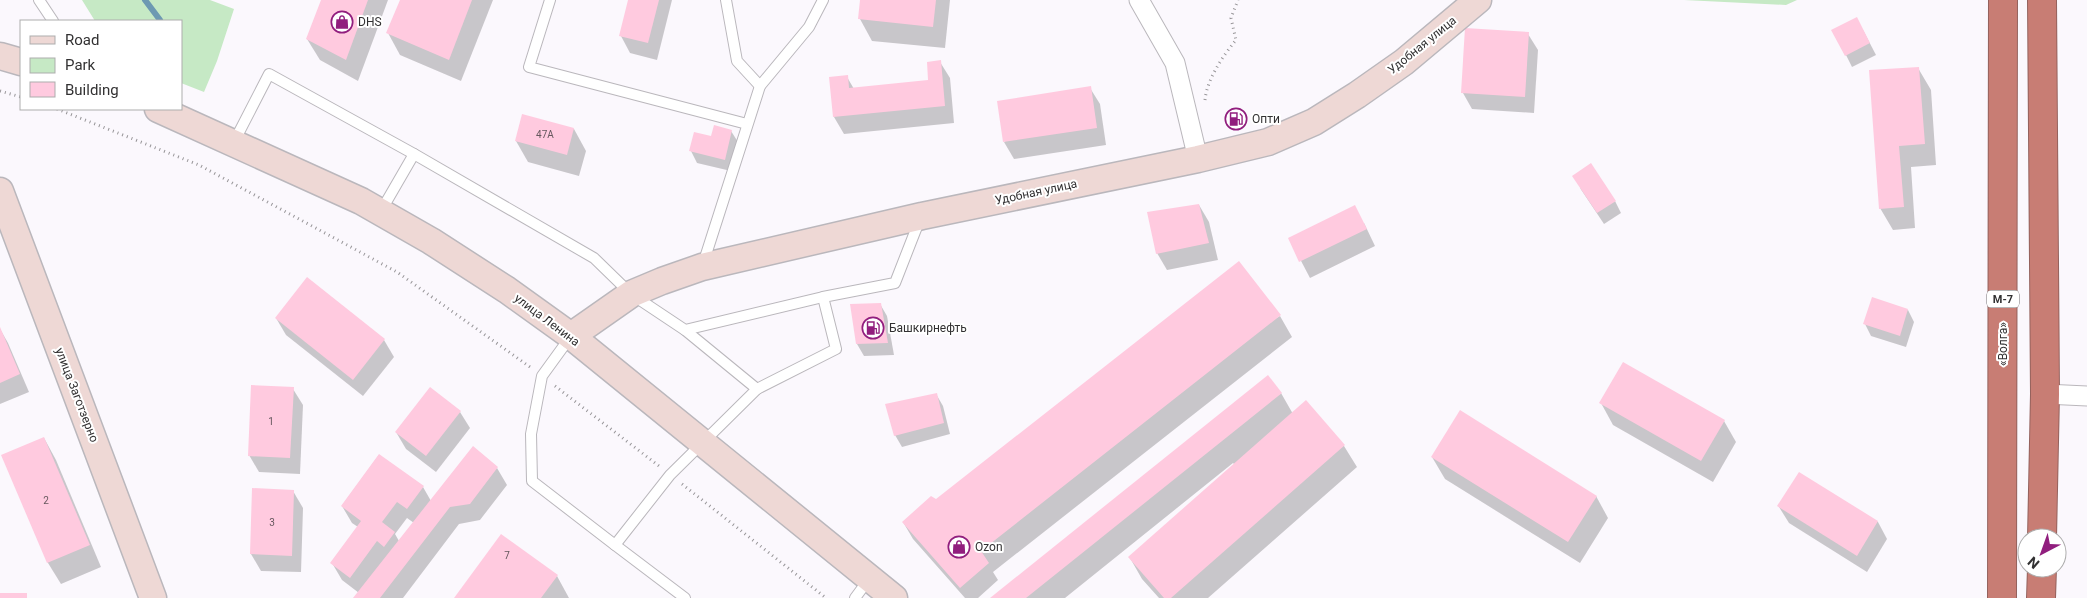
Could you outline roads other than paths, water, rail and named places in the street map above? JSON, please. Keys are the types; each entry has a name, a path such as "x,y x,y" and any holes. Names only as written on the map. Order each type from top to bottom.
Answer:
{"highway":[{"name":"«Волга»","path":"2002,598 2003,0"},
{"path":"2042,0 2045,394 2042,528"},
{"path":"2042,578 2042,598"}],"main road":[{"name":"Удобная улица","path":"571,336 632,294 662,281 702,268 922,216 1198,159 1268,142 1314,122 1358,95 1404,62 1478,0"},
{"path":"0,56 20,62"},
{"name":"улица Ленина","path":"160,110 234,142 380,212 431,241 500,285 571,336 701,442 862,588 894,598"},
{"name":"улица Заготзерно","path":"0,191 153,598"}],"street":[{"path":"1139,0 1175,63 1198,159"},
{"path":"2045,394 2087,396"}],"lane":[{"path":"39,0 52,20"},
{"path":"550,0 528,67 747,124"},
{"path":"726,0 737,61 760,86"},
{"path":"702,268 760,86 809,27 823,0"},
{"path":"234,142 269,74 414,154 594,258 632,294 685,330 757,389"},
{"path":"380,212 414,154"},
{"path":"685,330 895,282 922,216"},
{"path":"615,544 670,474 757,389 836,349 823,297"},
{"path":"571,336 542,376 531,434 532,481 685,598"}],"waterway":[{"path":"145,0 160,20"}],"place":[{"name":"DHS","path":"342,22"},
{"name":"Опти","path":"1236,119"},
{"name":"Башкирнефть","path":"873,328"},
{"name":"Ozon","path":"959,547"}]}
